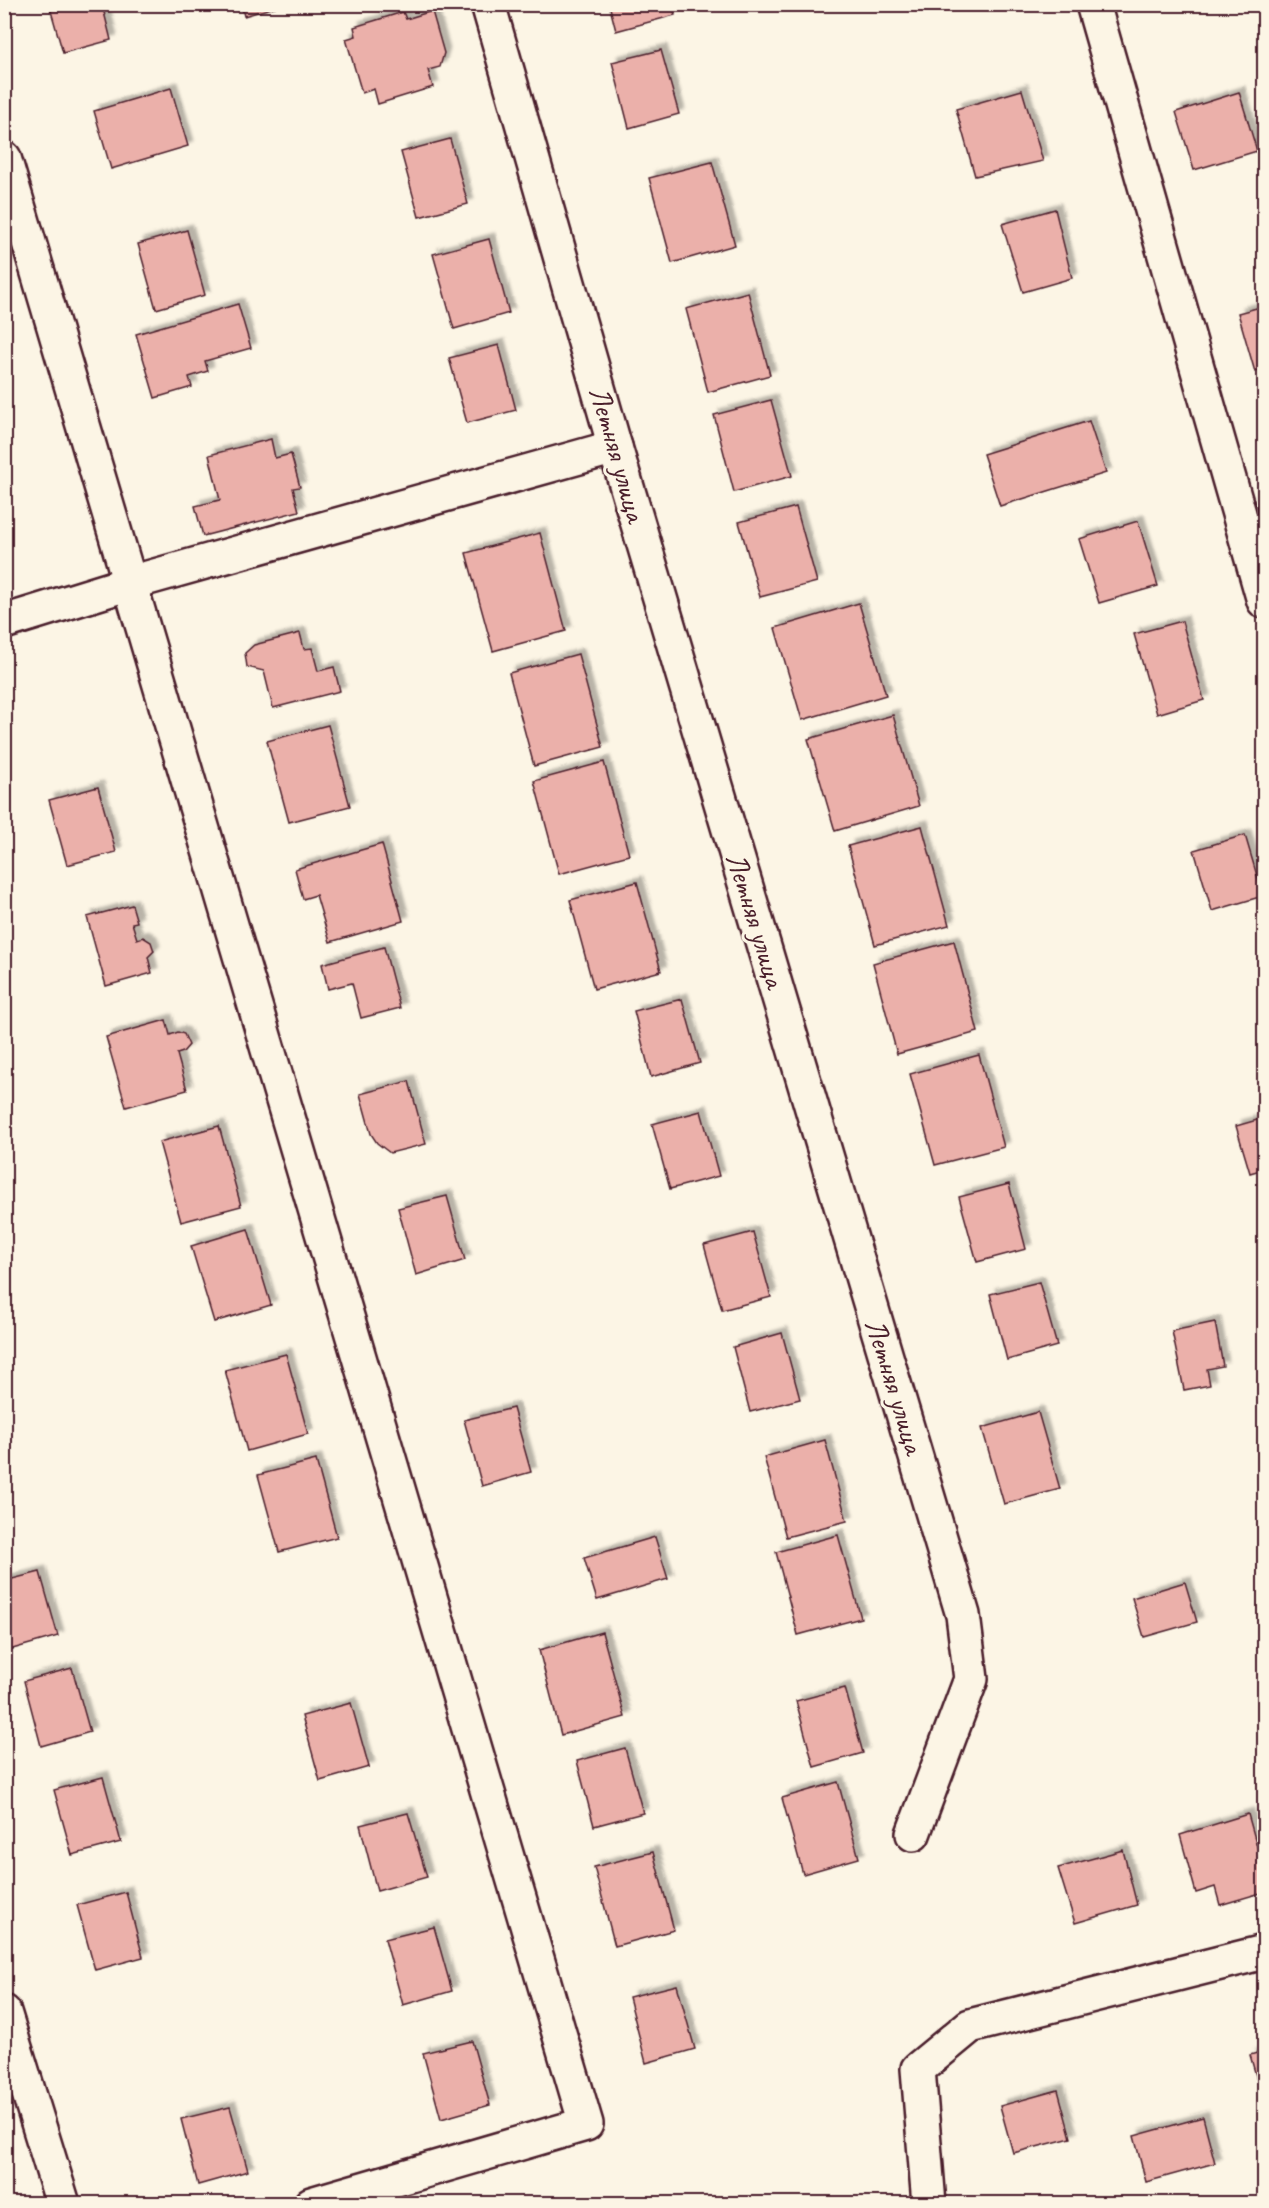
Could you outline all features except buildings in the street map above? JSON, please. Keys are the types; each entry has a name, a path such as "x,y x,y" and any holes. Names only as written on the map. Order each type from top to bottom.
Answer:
{"street":[{"name":"Летняя улица","path":"488,4 615,447 963,1615 971,1678 913,1834"},
{"path":"1093,4 1264,601"},
{"path":"4,158 586,2124 311,2204"},
{"path":"4,622 130,584 615,447"},
{"path":"929,2204 918,2070 970,2026 1264,1952"},
{"path":"4,2012 63,2204"}]}
